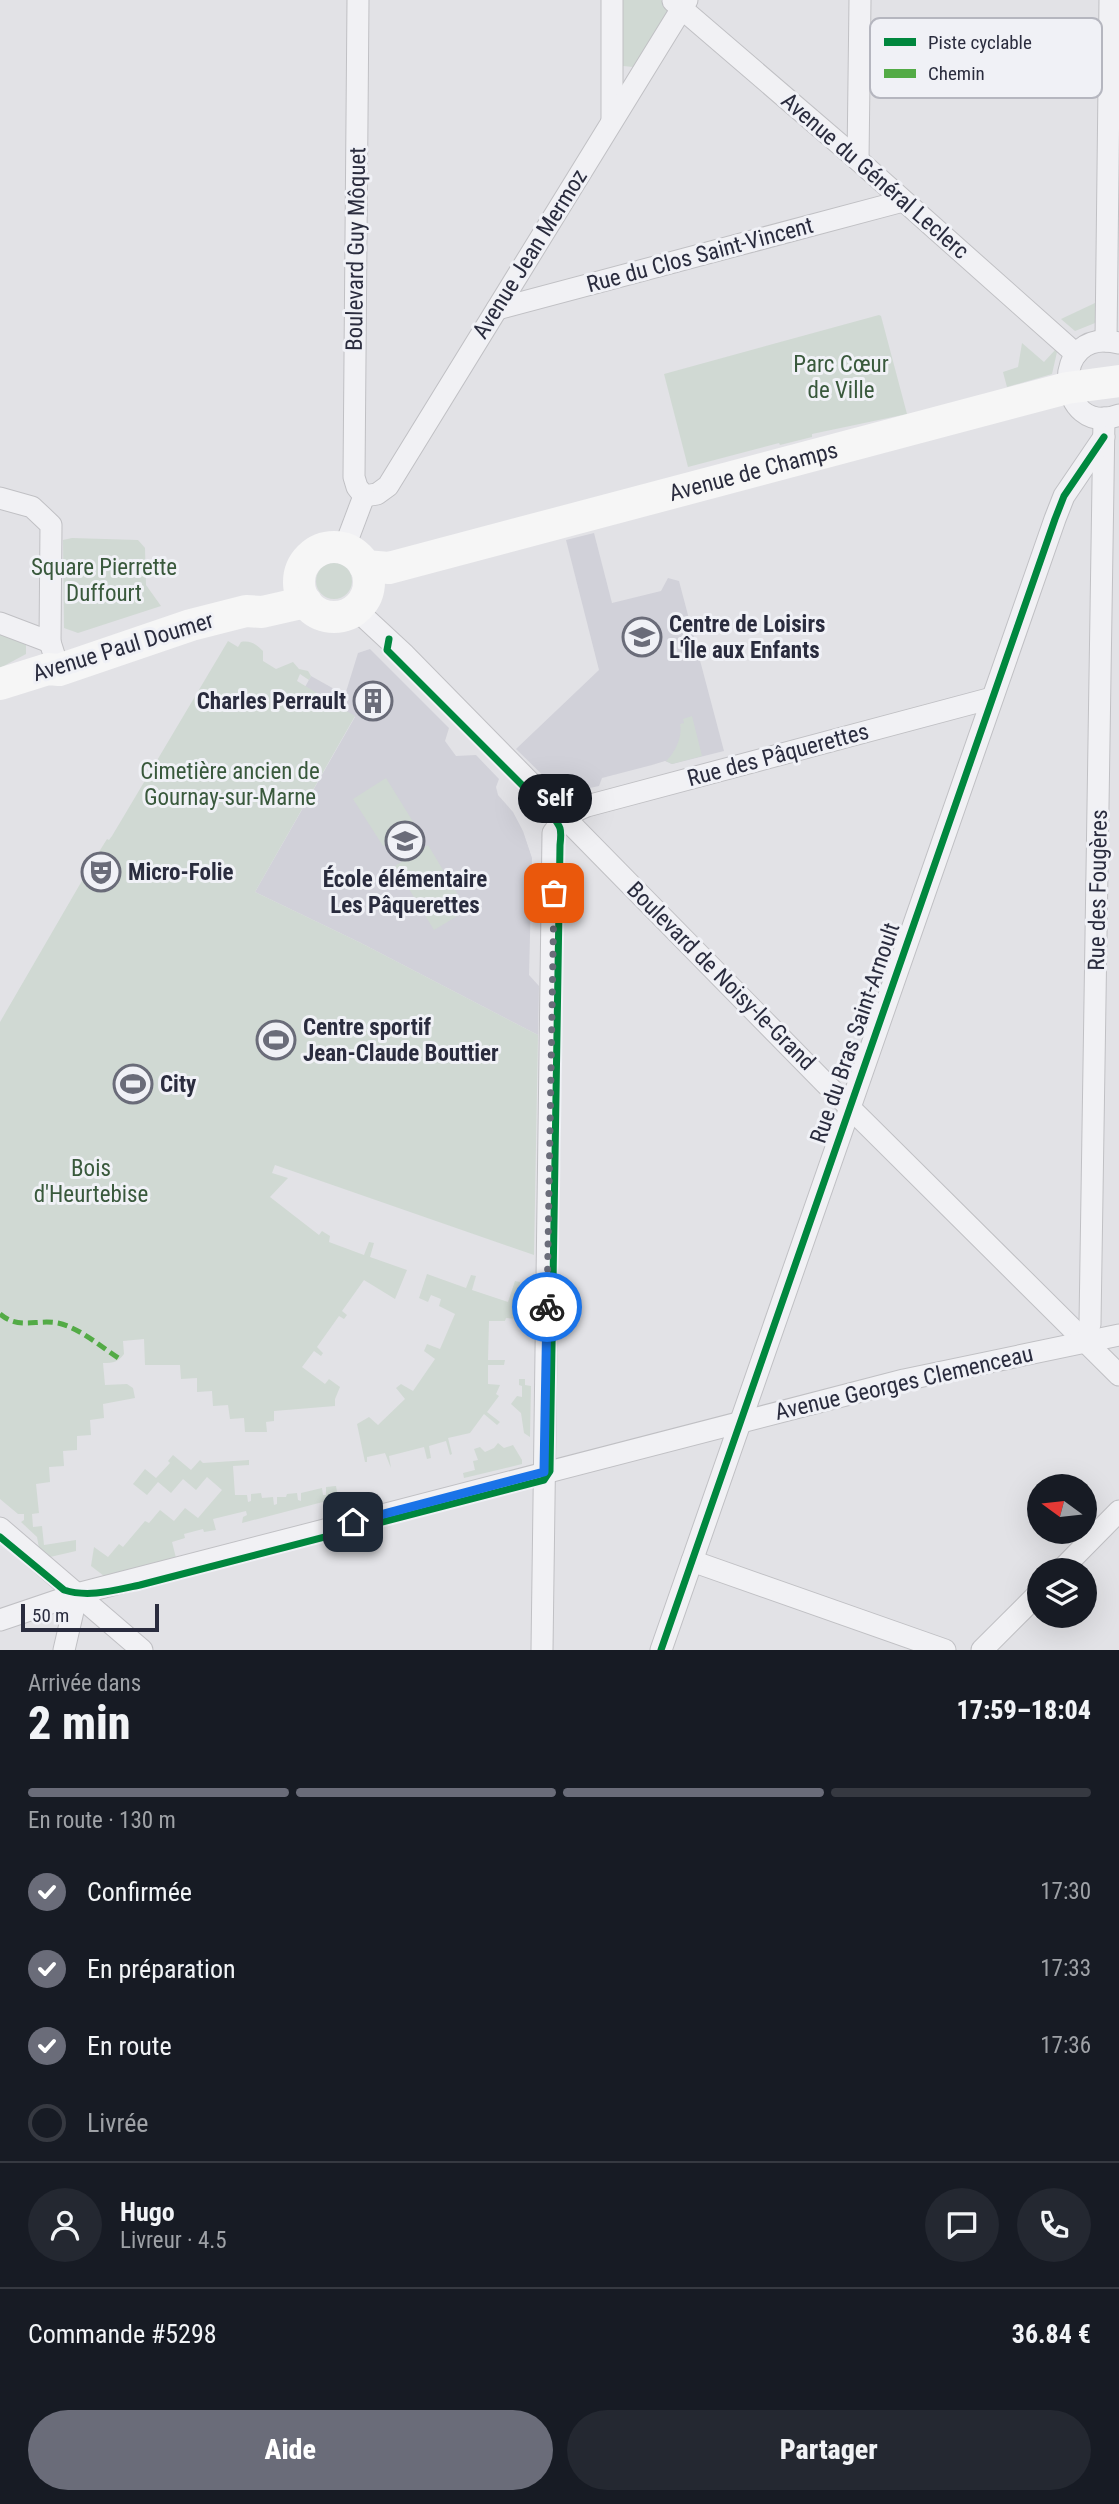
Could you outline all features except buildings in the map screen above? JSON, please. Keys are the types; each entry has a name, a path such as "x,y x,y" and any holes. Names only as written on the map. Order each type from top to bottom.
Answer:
{"main road":[{"name":"Avenue de Champs","path":"367,566 1068,388 1119,381"},
{"path":"334,547 367,566 363,601 349,613 331,617 321,614 303,592 306,562 313,554 334,547"},
{"name":"Avenue Paul Doumer","path":"0,684 48,669 54,656 246,611 259,601 303,592"},
{"path":"0,703 51,677 54,656"}],"street":[{"name":"Boulevard Guy Môquet","path":"358,0 354,477 364,496"},
{"path":"612,0 612,121"},
{"path":"858,160 860,0"},
{"path":"1109,423 1080,409 1072,399 1067,376 1076,354 1095,342 1113,342 1110,0"},
{"name":"Avenue Jean Mermoz","path":"364,496 377,494 388,486 612,121 680,3"},
{"name":"Avenue du Général Leclerc","path":"680,3 1076,354"},
{"name":"Rue du Clos Saint-Vincent","path":"497,309 903,201"},
{"name":"Rue du Bras Saint-Arnoult","path":"661,1650 1064,496 1109,423"},
{"name":"Rue des Fougères","path":"1084,1341 1090,1324 1091,1310 1109,423"},
{"path":"364,496 367,566"},
{"path":"0,498 32,507 51,525 54,656"},
{"name":"Boulevard de Noisy-le-Grand","path":"349,613 364,617 381,631 1119,1376"},
{"path":"0,624 54,656"},
{"name":"Rue des Pâquerettes","path":"565,818 575,810 587,806 992,698"},
{"path":"542,1650 553,833 565,818"},
{"name":"Avenue Georges Clemenceau","path":"0,1620 77,1594 904,1380 1119,1335"},
{"path":"1073,1558 1119,1511"},
{"path":"0,1528 142,1650"},
{"path":"692,1561 945,1650"},
{"path":"64,1650 77,1594"},
{"path":"982,1650 1027,1605"}],"shaded area":[{"name":"Centre de Loisirs L'Île aux Enfants","path":"594,533 612,603 661,591 668,578 679,581 724,751 672,764 665,761 602,778 599,786 562,794 516,749 599,670 566,540"},
{"name":"École élémentaire Les Pâquerettes","path":"370,649 449,728 445,741 456,756 476,755 499,779 496,787 498,795 513,812 523,831 532,858 529,975 539,986 538,1035 361,943 255,892 355,717 305,687 311,676 345,695 358,653"}],"green space":[{"path":"619,0 661,0 669,10 638,64 633,67 623,66 619,61"},
{"path":"1095,303 1095,323 1075,331 1061,319"},
{"name":"Parc Cœur de Ville","path":"879,315 907,414 812,434 812,437 688,467 664,374"},
{"path":"1022,343 1044,362 1055,350 1057,352 1052,374 1007,387 1003,372 1018,367"},
{"name":"Square Pierrette Duffourt","path":"63,540 138,540 145,548 146,585 161,606 78,633 64,628"},
{"path":"334,563 347,568 352,581 347,594 334,599 321,594 316,581 321,568"},
{"path":"0,634 26,644 26,654 0,668"},
{"path":"228,641 238,647 241,642 254,644 263,651 263,661 276,669 293,662 299,669 308,671 311,676 309,680 300,674 297,681 355,716 255,892 361,943 538,1035 534,1255 275,1165 272,1173 288,1178 270,1197 319,1235 322,1231 330,1236 329,1242 364,1255 369,1242 374,1243 370,1257 407,1270 395,1299 364,1280 342,1311 347,1315 344,1319 339,1316 317,1347 323,1353 321,1356 314,1351 302,1367 325,1384 329,1379 340,1387 335,1406 274,1411 274,1421 266,1422 267,1432 245,1432 244,1418 230,1419 228,1405 213,1406 212,1391 197,1392 197,1378 181,1379 180,1365 145,1365 144,1339 123,1341 122,1357 115,1362 103,1363 105,1385 127,1384 133,1388 135,1398 103,1404 104,1418 90,1420 91,1435 77,1436 77,1450 63,1451 64,1466 49,1467 50,1482 36,1484 39,1513 32,1514 33,1527 42,1526 44,1545 76,1540 76,1551 50,1557 39,1548 37,1537 21,1522 24,1520 24,1514 18,1514 0,1499 0,1022 94,860 107,839 112,836"},
{"path":"692,716 702,756 672,764 666,761 678,744 680,724 684,723 683,719"},
{"path":"386,778 415,825 383,846 353,799"},
{"path":"428,845 467,910 434,930 395,866"},
{"path":"427,1274 466,1288 471,1275 476,1276 472,1290 508,1302 515,1281 520,1282 518,1319 489,1321 488,1360 505,1360 504,1365 488,1365 488,1384 500,1385 496,1394 499,1396 487,1412 500,1422 497,1425 484,1414 470,1433 448,1438 452,1454 450,1455 446,1441 429,1446 431,1458 427,1459 424,1447 389,1456 391,1468 385,1453 367,1457 365,1462 357,1424 369,1417 378,1425 405,1399 396,1388 401,1384 413,1391 435,1359 424,1351 427,1344 440,1349 455,1314 439,1306 441,1299 431,1295 428,1302 419,1298"},
{"path":"519,1379 525,1379 525,1385 531,1386 530,1437 524,1433 521,1413 511,1404 517,1396 522,1397"},
{"path":"498,1443 504,1448 513,1445 522,1464 464,1478 463,1473 475,1470 473,1461 478,1460 474,1449 480,1447 485,1452"},
{"path":"173,1455 191,1470 200,1460 203,1463 249,1460 249,1465 233,1466 235,1495 247,1495 248,1502 251,1501 251,1494 261,1493 262,1498 273,1497 274,1505 277,1504 277,1497 286,1497 287,1494 297,1493 298,1500 301,1501 301,1493 322,1488 323,1495 326,1495 326,1487 336,1486 338,1498 242,1523 243,1517 247,1515 246,1511 213,1519 216,1530 204,1532 203,1529 184,1534 185,1538 172,1542 176,1558 104,1576 91,1566 94,1547 108,1557 119,1544 123,1547 145,1521 149,1523 160,1510 174,1521 185,1508 198,1518 222,1490 207,1477 196,1490 183,1479 171,1493 158,1482 147,1495 133,1484 145,1469 156,1478 170,1463 168,1461"}],"marked path":[{"path":"0,1314 14,1322 66,1325 120,1359"}],"cycle path":[{"path":"661,1650 1055,519 1064,496 1104,437"},
{"path":"0,1537 64,1590 102,1592 140,1585 544,1480 550,1471 561,831 550,813 387,650 389,639"}],"way so far":[{"path":"547,1307 554,893"}],"place":[{"name":"Centre de Loisirs L'Île aux Enfants","path":"642,637"},
{"name":"Charles Perrault","path":"373,701"},
{"name":"École élémentaire Les Pâquerettes","path":"405,841"},
{"name":"Micro-Folie","path":"101,872"},
{"name":"Self","path":"554,893"},
{"name":"Centre sportif Jean-Claude Bouttier","path":"276,1040"},
{"name":"City","path":"133,1084"}],"route":[{"path":"353,1522 544,1472 547,1307"}],"park label":[{"name":"Cimetière ancien de Gournay-sur-Marne","path":"230,784"},
{"name":"Bois d'Heurtebise","path":"91,1181"}]}
